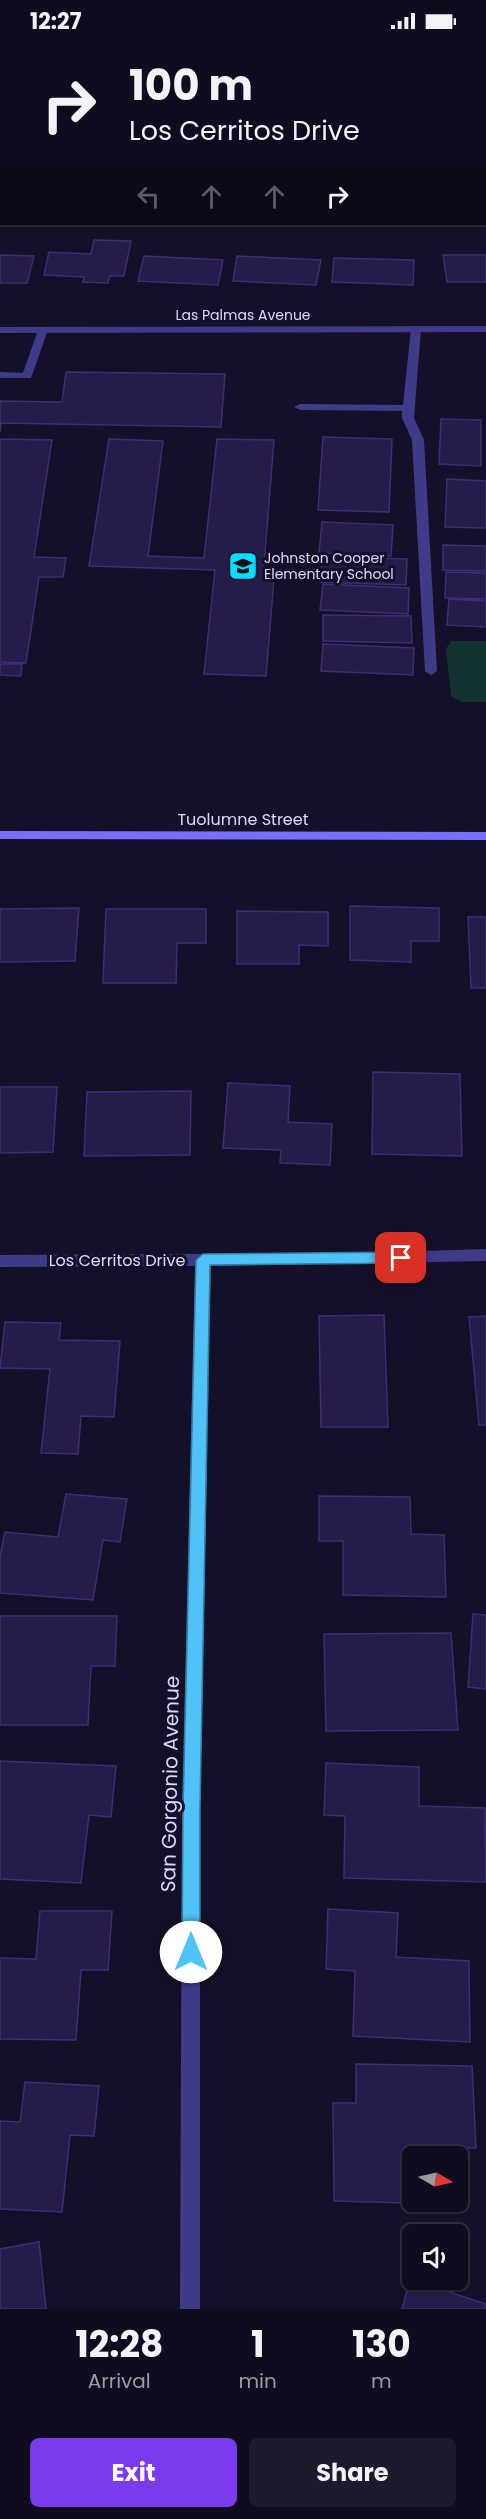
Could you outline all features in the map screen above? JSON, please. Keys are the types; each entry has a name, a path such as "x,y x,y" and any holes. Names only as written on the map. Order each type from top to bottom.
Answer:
{"main road":[{"name":"Tuolumne Street","path":"0,835 486,836"}],"street":[{"path":"416,329 408,418 418,440 431,671"},
{"name":"Las Palmas Avenue","path":"0,330 486,329"},
{"path":"0,375 27,376 43,330"},
{"path":"300,407 408,408"},
{"name":"Los Cerritos Drive","path":"0,1261 358,1259 486,1255"},
{"name":"San Gorgonio Avenue","path":"190,2309 191,1809 203,1260"}],"green space":[{"path":"451,641 486,641 486,702 462,702 451,696 446,649"}],"building":[{"path":"94,240 131,241 124,276 110,276 108,283 83,282 84,277 44,275 49,252 91,254"},
{"path":"0,255 34,256 27,283 0,283"},
{"path":"443,255 486,255 486,282 447,282"},
{"path":"144,256 223,260 218,285 138,281"},
{"path":"237,256 321,260 316,285 233,281"},
{"path":"334,258 414,260 413,285 332,282"},
{"path":"66,372 225,374 221,427 1,423 0,432 0,401 62,402"},
{"path":"441,419 481,420 481,466 439,464"},
{"path":"323,437 392,439 389,512 318,510"},
{"path":"0,439 52,440 34,557 66,558 63,577 39,577 26,663 0,662"},
{"path":"109,439 163,441 148,556 204,558 217,439 274,440 263,578 274,579 266,676 204,674 215,570 89,566"},
{"path":"447,479 486,481 486,528 445,527"},
{"path":"322,522 393,525 391,556 319,553"},
{"path":"443,545 486,546 486,571 443,570"},
{"path":"322,556 407,559 406,585 320,582"},
{"path":"446,572 486,573 486,599 445,598"},
{"path":"323,584 409,588 408,614 320,610"},
{"path":"449,599 486,601 486,627 447,625"},
{"path":"323,615 411,616 412,643 323,641"},
{"path":"323,644 414,648 413,675 321,671"},
{"path":"0,664 22,664 21,676 0,675"},
{"path":"350,906 439,908 439,941 411,941 411,962 350,960"},
{"path":"79,908 75,961 0,962 0,909"},
{"path":"106,909 206,909 206,943 177,943 176,983 103,983"},
{"path":"237,911 328,912 328,946 299,945 299,964 237,964"},
{"path":"468,917 486,917 486,988 471,988"},
{"path":"373,1072 460,1074 462,1156 372,1154"},
{"path":"228,1083 290,1086 288,1122 332,1124 330,1165 280,1163 281,1150 223,1148"},
{"path":"0,1087 57,1087 53,1152 0,1153"},
{"path":"191,1091 190,1155 84,1156 87,1092"},
{"path":"384,1315 388,1427 321,1427 319,1316"},
{"path":"486,1316 486,1425 479,1425 469,1317"},
{"path":"5,1322 61,1323 59,1340 120,1341 114,1417 81,1416 78,1454 41,1453 50,1369 0,1368"},
{"path":"66,1494 127,1499 120,1542 103,1540 93,1600 0,1593 0,1556 5,1532 58,1537"},
{"path":"319,1496 410,1497 411,1534 444,1535 446,1597 343,1595 343,1541 319,1541"},
{"path":"473,1614 486,1615 486,1689 468,1687"},
{"path":"0,1616 117,1616 115,1666 91,1666 88,1725 0,1725"},
{"path":"451,1633 458,1730 326,1731 324,1634"},
{"path":"0,1761 116,1766 111,1817 89,1815 81,1883 0,1879"},
{"path":"326,1763 419,1767 419,1806 485,1808 486,1882 344,1878 345,1816 324,1815"},
{"path":"328,1909 398,1913 396,1957 469,1961 470,2042 353,2036 355,1971 326,1969"},
{"path":"40,1911 112,1911 108,1970 81,1970 76,2040 0,2039 0,1958 36,1959"},
{"path":"356,2064 472,2066 476,2148 402,2146 402,2203 334,2201 333,2103 356,2103"},
{"path":"25,2082 99,2086 94,2136 70,2135 62,2212 0,2209 0,2121 20,2122"},
{"path":"39,2242 46,2309 0,2309 0,2249"},
{"path":"407,2290 443,2290 486,2304 486,2309 402,2309"}],"place":[{"name":"Johnston Cooper Elementary School","path":"243,566"}],"route":[{"path":"191,1952 191,1809 203,1260 401,1258"}]}
